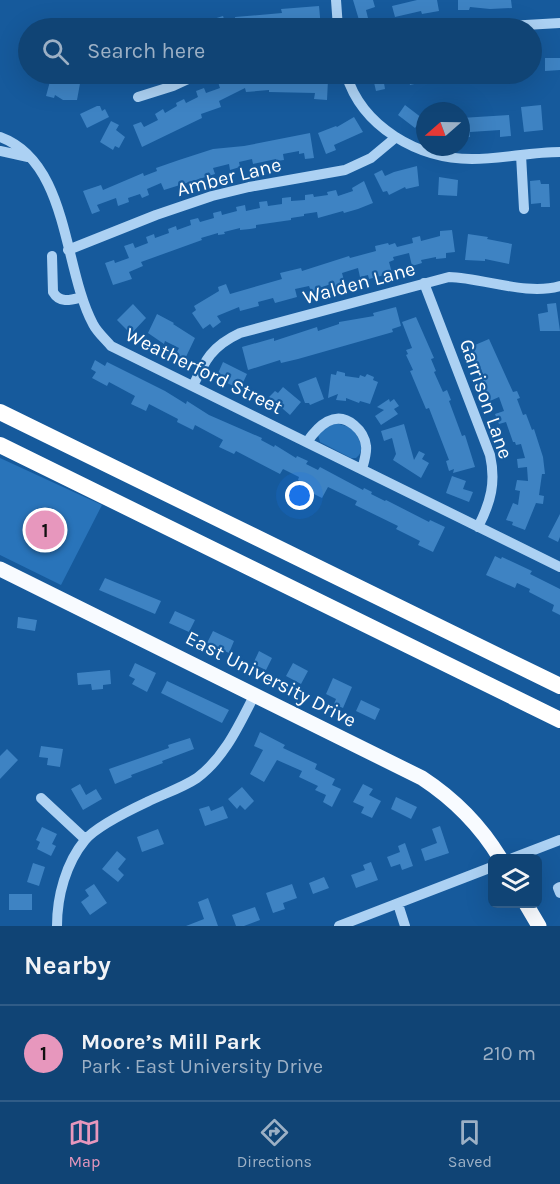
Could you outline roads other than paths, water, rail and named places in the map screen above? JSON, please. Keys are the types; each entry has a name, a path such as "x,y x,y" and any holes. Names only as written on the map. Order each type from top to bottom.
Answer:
{"highway":[{"path":"0,411 560,687"},
{"path":"0,445 560,720"}],"main road":[{"name":"East University Drive","path":"0,569 407,770 449,798 473,821 497,854"},
{"path":"529,908 539,926"}],"street":[{"path":"336,0 337,18"},
{"path":"542,24 560,23"},
{"path":"138,97 177,84"},
{"path":"349,84 371,117 395,138 426,152 454,158 473,159 560,152"},
{"name":"Weatherford Street","path":"0,137 10,141 42,171 50,187 82,297 93,325 111,345 560,567"},
{"name":"Amber Lane","path":"69,250 156,215 212,196 345,170 371,158 395,138"},
{"path":"0,151 28,157"},
{"path":"521,155 524,209"},
{"path":"52,256 53,292 56,297 67,300 82,297"},
{"name":"Walden Lane","path":"193,386 208,355 217,346 234,336 449,277 540,290 560,286"},
{"name":"Garrison Lane","path":"424,284 490,455 492,496 488,509 478,526"},
{"path":"307,442 320,425 338,418 348,421 363,435 366,446 362,469"},
{"path":"57,926 61,888 68,868 85,839 135,807 196,778 218,759 232,739 254,696"},
{"path":"41,798 85,839"},
{"path":"523,854 560,840"},
{"path":"339,926 488,869"},
{"path":"560,887 558,888 560,893"},
{"path":"398,904 405,926"}],"place":[{"name":"Moore’s Mill Park","path":"45,530"}]}
